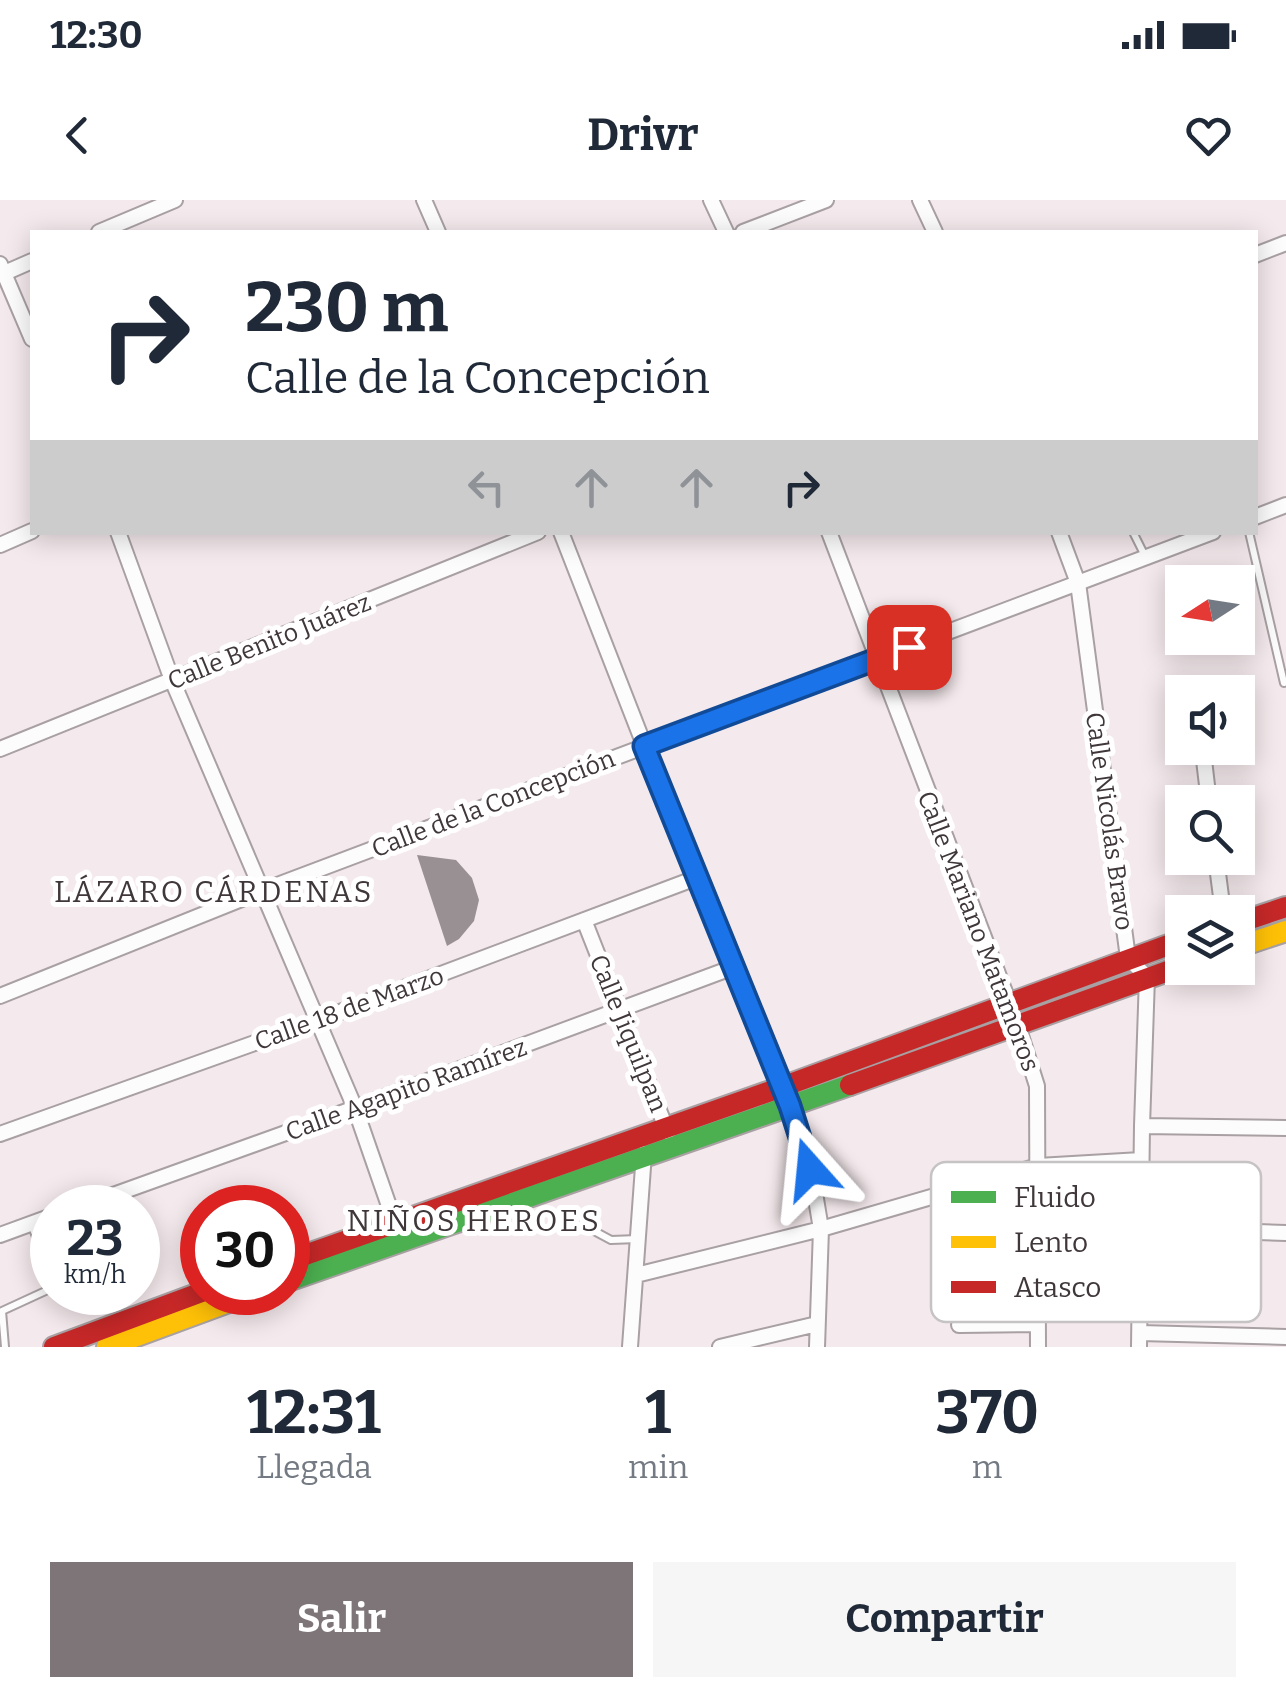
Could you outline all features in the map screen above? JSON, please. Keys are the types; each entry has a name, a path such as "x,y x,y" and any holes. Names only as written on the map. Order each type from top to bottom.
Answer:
{"street":[{"path":"104,230 175,200"},
{"path":"424,200 437,230"},
{"path":"711,200 725,230"},
{"path":"748,230 826,200"},
{"path":"920,200 934,230"},
{"path":"1258,255 1286,244"},
{"path":"30,262 1,271 30,334"},
{"path":"1258,516 1286,506"},
{"path":"0,545 30,533"},
{"path":"119,535 172,680 355,1108 398,1231"},
{"name":"Calle Benito Juárez","path":"0,749 531,535"},
{"path":"562,535 786,1097 810,1169 821,1229 817,1347"},
{"name":"Calle Mariano Matamoros","path":"830,535 1018,1026 1037,1086 1038,1162"},
{"name":"Calle Nicolás Bravo","path":"1060,535 1078,582 1128,958 1147,977"},
{"name":"Calle de la Concepción","path":"0,996 264,890 1205,535"},
{"name":"Calle 18 de Marzo","path":"0,1134 316,1021 696,878"},
{"path":"1255,917 1286,907"},
{"name":"Calle Jiquilpan","path":"584,920 670,1137"},
{"path":"1255,941 1286,931"},
{"path":"786,1097 1165,946"},
{"name":"Calle Agapito Ramírez","path":"141,1185 734,967"},
{"path":"310,1255 398,1231 786,1097 1018,1026 1165,971"},
{"path":"1107,1162 1142,1160 1147,977"},
{"path":"1142,1126 1286,1128"},
{"path":"630,1347 642,1148"},
{"path":"636,1275 931,1197"},
{"path":"0,1235 30,1224"},
{"path":"310,1271 398,1231"},
{"path":"1261,1232 1286,1233"},
{"path":"54,1347 180,1300"},
{"path":"107,1347 194,1315"},
{"path":"720,1347 817,1324"},
{"path":"959,1326 1038,1324"},
{"name":"Calle Mariano Matamoros","path":"1038,1324 1038,1347"},
{"path":"1140,1340 1286,1337"}],"lane":[{"path":"1134,535 1146,558"},
{"path":"1250,535 1284,683"},
{"path":"583,1224 610,1240 639,1238"},
{"path":"5,1347 2,1311 30,1298"}],"building":[{"path":"417,855 456,860 472,878 479,900 474,921 459,939 447,946"}],"traffic: fast":[{"path":"310,1273 850,1085"}],"traffic: slow":[{"path":"1255,941 1286,931"},
{"path":"107,1347 194,1315"}],"traffic: jam":[{"path":"1255,917 1286,907"},
{"path":"310,1253 782,1087 1165,946"},
{"path":"850,1085 1165,972"},
{"path":"54,1347 180,1300"}],"district":[{"name":"LÁZARO CÁRDENAS","path":"214,892"},
{"name":"NIÑOS HEROES","path":"474,1221"}],"route":[{"path":"810,1169 790,1106 644,746 909,647"}]}
